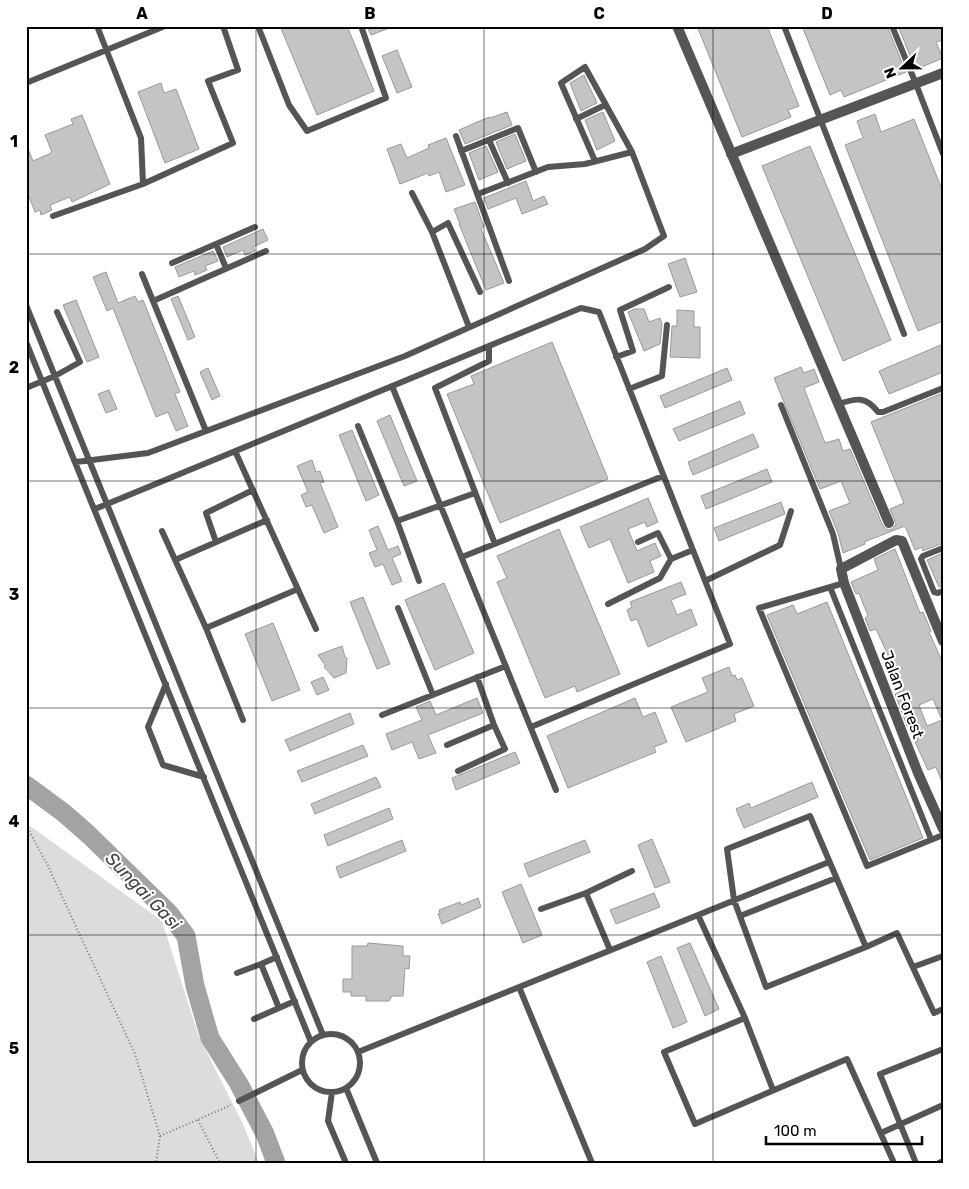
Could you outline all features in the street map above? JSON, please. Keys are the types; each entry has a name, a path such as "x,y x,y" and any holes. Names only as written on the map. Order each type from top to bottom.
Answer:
{"street":[{"path":"677,26 889,523"},
{"path":"731,154 943,73"},
{"path":"841,568 896,540 902,541 943,641"},
{"name":"Jalan Forest","path":"841,568 844,583 918,773 943,829"}],"lane":[{"path":"97,26 141,138 143,184"},
{"path":"26,83 164,26"},
{"path":"54,216 143,184 233,143 208,81 238,70 223,26"},
{"path":"258,26 289,105 307,131 386,98 361,26"},
{"path":"784,26 904,334"},
{"path":"892,26 943,154"},
{"path":"76,462 148,453 405,356 646,249 664,236 632,152 585,67 560,83 594,161"},
{"path":"576,119 605,105"},
{"path":"461,151 518,128 536,172"},
{"path":"456,136 509,281"},
{"path":"490,140 508,183"},
{"path":"478,194 548,167 594,161 632,152"},
{"path":"412,193 432,232 469,327"},
{"path":"432,232 448,223 480,292"},
{"path":"172,263 255,227"},
{"path":"216,244 226,268"},
{"path":"153,301 266,251"},
{"path":"142,274 206,431"},
{"path":"616,357 633,350 620,310 670,287"},
{"path":"26,305 323,1035"},
{"path":"95,509 581,308 599,312 730,644 531,728"},
{"path":"26,388 55,376 80,362 57,312"},
{"path":"629,389 662,376 667,325"},
{"path":"26,342 311,1042"},
{"path":"489,346 489,361 435,388 495,544"},
{"path":"392,386 556,790"},
{"path":"839,404 852,399 859,399 873,405 878,412 883,412 943,388"},
{"path":"781,405 833,534 841,568"},
{"path":"358,426 397,522 418,581"},
{"path":"235,451 316,629"},
{"path":"462,557 663,476"},
{"path":"216,542 206,513 253,490"},
{"path":"397,522 475,493"},
{"path":"705,581 780,545 791,511"},
{"path":"175,560 266,520"},
{"path":"162,531 206,628 244,720"},
{"path":"638,542 658,533 671,559"},
{"path":"943,548 921,559 934,592 943,591"},
{"path":"608,604 660,578 671,559 693,550"},
{"path":"844,583 759,608 867,866 943,835"},
{"path":"830,587 931,839"},
{"path":"206,628 298,589"},
{"path":"398,608 433,694"},
{"path":"382,715 506,666"},
{"path":"458,770 505,750 477,677"},
{"path":"166,684 148,727 163,764 204,778"},
{"path":"448,745 494,725"},
{"path":"866,946 810,816 727,849 734,900 766,987 866,946 896,933 934,1013 943,1008"},
{"path":"358,1052 829,862"},
{"path":"541,909 586,893 632,871"},
{"path":"740,916 836,878"},
{"path":"586,893 610,950"},
{"path":"698,915 745,1018 773,1090"},
{"path":"913,967 943,956"},
{"path":"236,973 277,957"},
{"path":"261,964 279,1008"},
{"path":"520,987 592,1163"},
{"path":"254,1020 295,1001"},
{"path":"745,1018 664,1052 695,1124 847,1059 894,1163"},
{"path":"323,1035 337,1035 350,1041 358,1052 360,1062 354,1081 346,1088 332,1092 319,1090 309,1082 302,1070 302,1060 305,1050 311,1042 323,1035"},
{"path":"916,1163 880,1074 943,1049"},
{"path":"239,1102 302,1070"},
{"path":"346,1088 377,1163"},
{"path":"332,1092 328,1121 346,1163"},
{"path":"881,1133 943,1105"},
{"path":"939,1163 943,1161"}],"path":[{"path":"26,825 48,866 135,1054 160,1136 156,1163"},
{"path":"160,1136 239,1102"},
{"path":"198,1120 220,1163"}],"shaded area":[{"path":"26,823 162,921 199,1037 242,1122 259,1163 26,1163"}],"building":[{"path":"280,26 347,26 374,91 317,115"},
{"path":"367,26 392,26 392,27 371,35"},
{"path":"697,26 767,26 799,106 788,110 791,117 742,137"},
{"path":"802,26 887,26 906,72 844,97 841,90 830,95"},
{"path":"898,26 943,26 943,40 936,42 943,58 917,69 915,68"},
{"path":"397,50 412,87 397,93 382,56"},
{"path":"584,75 597,103 581,111 570,83"},
{"path":"161,83 164,93 176,89 199,149 165,163 138,92"},
{"path":"507,112 512,125 465,144 459,130 489,117"},
{"path":"603,112 615,141 597,150 585,120"},
{"path":"875,114 881,132 914,119 943,192 943,321 918,331 845,145 863,138 857,121"},
{"path":"82,115 110,184 72,202 70,197 50,205 52,210 41,215 40,210 35,212 26,189 26,144 33,161 49,154 52,152 45,135 73,124 71,119"},
{"path":"515,134 526,161 507,169 496,142"},
{"path":"446,138 465,185 446,192 439,172 429,176 428,173 400,184 387,149 401,144 407,158 429,148 428,145"},
{"path":"486,146 498,172 479,180 469,153"},
{"path":"810,146 891,340 843,361 762,166"},
{"path":"526,181 533,201 544,196 548,204 522,214 516,198 488,209 484,198"},
{"path":"475,202 484,227 481,229 504,283 486,290 454,209"},
{"path":"263,229 268,240 253,247 255,251 245,255 243,250 227,257 223,247"},
{"path":"213,251 218,261 205,266 207,270 195,275 194,271 179,277 175,267"},
{"path":"685,258 697,292 680,297 668,264"},
{"path":"106,272 118,303 135,296 138,302 143,300 180,392 175,394 188,426 176,431 168,412 156,417 113,308 107,311 93,277"},
{"path":"178,296 195,337 188,340 171,299"},
{"path":"76,300 99,357 87,362 63,305"},
{"path":"634,309 644,309 649,322 660,318 662,324 660,344 644,351 628,312"},
{"path":"677,310 694,311 694,327 700,327 700,358 670,357 672,326 677,326"},
{"path":"552,342 608,479 500,523 447,394 474,384 471,376"},
{"path":"943,344 943,372 889,394 879,371"},
{"path":"801,367 804,373 814,369 819,382 804,388 825,443 839,439 843,451 850,449 883,526 888,530 892,529 896,524 890,509 904,503 871,422 943,393 943,543 923,551 922,547 915,550 905,526 864,542 865,544 843,553 838,533 829,511 850,503 841,481 820,489 774,378"},
{"path":"208,368 220,396 212,400 200,372"},
{"path":"727,368 732,380 665,408 660,396"},
{"path":"109,390 117,409 106,413 98,394"},
{"path":"740,401 745,414 679,441 673,429"},
{"path":"390,415 417,481 404,486 377,421"},
{"path":"352,430 379,495 366,501 339,435"},
{"path":"753,434 759,447 693,475 688,462"},
{"path":"312,460 316,472 320,471 324,482 320,483 338,527 324,533 312,505 306,507 301,495 308,492 297,466"},
{"path":"767,469 772,482 706,509 701,496"},
{"path":"648,498 658,522 647,527 645,522 628,529 637,551 655,543 661,556 650,561 654,572 628,583 610,539 589,548 580,527"},
{"path":"781,502 785,514 719,541 714,528"},
{"path":"378,526 388,550 398,546 401,554 392,558 402,581 392,585 383,564 375,567 369,553 377,550 369,530"},
{"path":"559,529 620,674 577,692 575,686 545,698 497,582 507,578 497,556"},
{"path":"895,549 920,613 923,612 931,631 929,632 943,663 942,782 936,767 928,770 915,742 918,741 911,725 907,726 895,694 904,690 876,629 870,631 865,618 868,616 859,593 856,594 851,582 878,570 874,559","holes":["933,699 942,720 927,726 919,705"]},
{"path":"943,553 943,586 939,587 927,560"},
{"path":"681,582 686,594 671,600 677,615 691,609 697,625 648,647 637,619 631,621 627,610 632,607 630,602"},
{"path":"444,583 474,653 435,670 405,600"},
{"path":"363,597 390,664 377,669 350,602"},
{"path":"827,602 923,838 870,860 767,615 793,605 797,614"},
{"path":"273,623 300,690 272,701 245,634"},
{"path":"342,646 347,658 346,673 334,678 324,667 325,665 318,655"},
{"path":"729,667 732,676 735,675 737,680 742,678 754,706 734,714 736,721 686,742 671,707 708,692 702,678"},
{"path":"323,677 329,690 317,695 311,682"},
{"path":"477,698 483,713 428,735 436,753 419,759 412,742 392,750 386,734 422,720 416,707 430,701 436,715"},
{"path":"635,698 643,717 655,712 667,742 654,747 656,752 568,788 547,736"},
{"path":"350,713 354,724 290,751 285,740"},
{"path":"363,745 368,756 302,782 297,771"},
{"path":"515,752 520,763 456,790 452,778"},
{"path":"376,777 381,787 315,814 311,804"},
{"path":"812,782 818,797 744,828 736,809 749,803 751,808"},
{"path":"389,808 393,819 328,846 324,835"},
{"path":"652,839 670,882 655,888 638,845"},
{"path":"402,840 406,851 340,878 336,867"},
{"path":"585,840 590,852 529,877 524,864"},
{"path":"521,884 542,935 523,943 502,892"},
{"path":"654,893 660,907 616,924 610,910"},
{"path":"478,898 481,907 442,924 438,914 440,913 439,910 460,902 461,905"},
{"path":"368,943 403,946 403,956 410,956 409,969 405,968 403,996 392,996 389,1001 366,1001 366,996 351,996 351,992 343,992 343,979 352,979 352,946 367,946"},
{"path":"690,943 719,1009 705,1016 677,948"},
{"path":"661,956 687,1022 673,1028 647,962"}],"waterway":[{"name":"Sungai Gasi","path":"26,785 64,813 89,835 169,913 186,936 195,986 210,1038 239,1084 265,1134 276,1163"}]}
